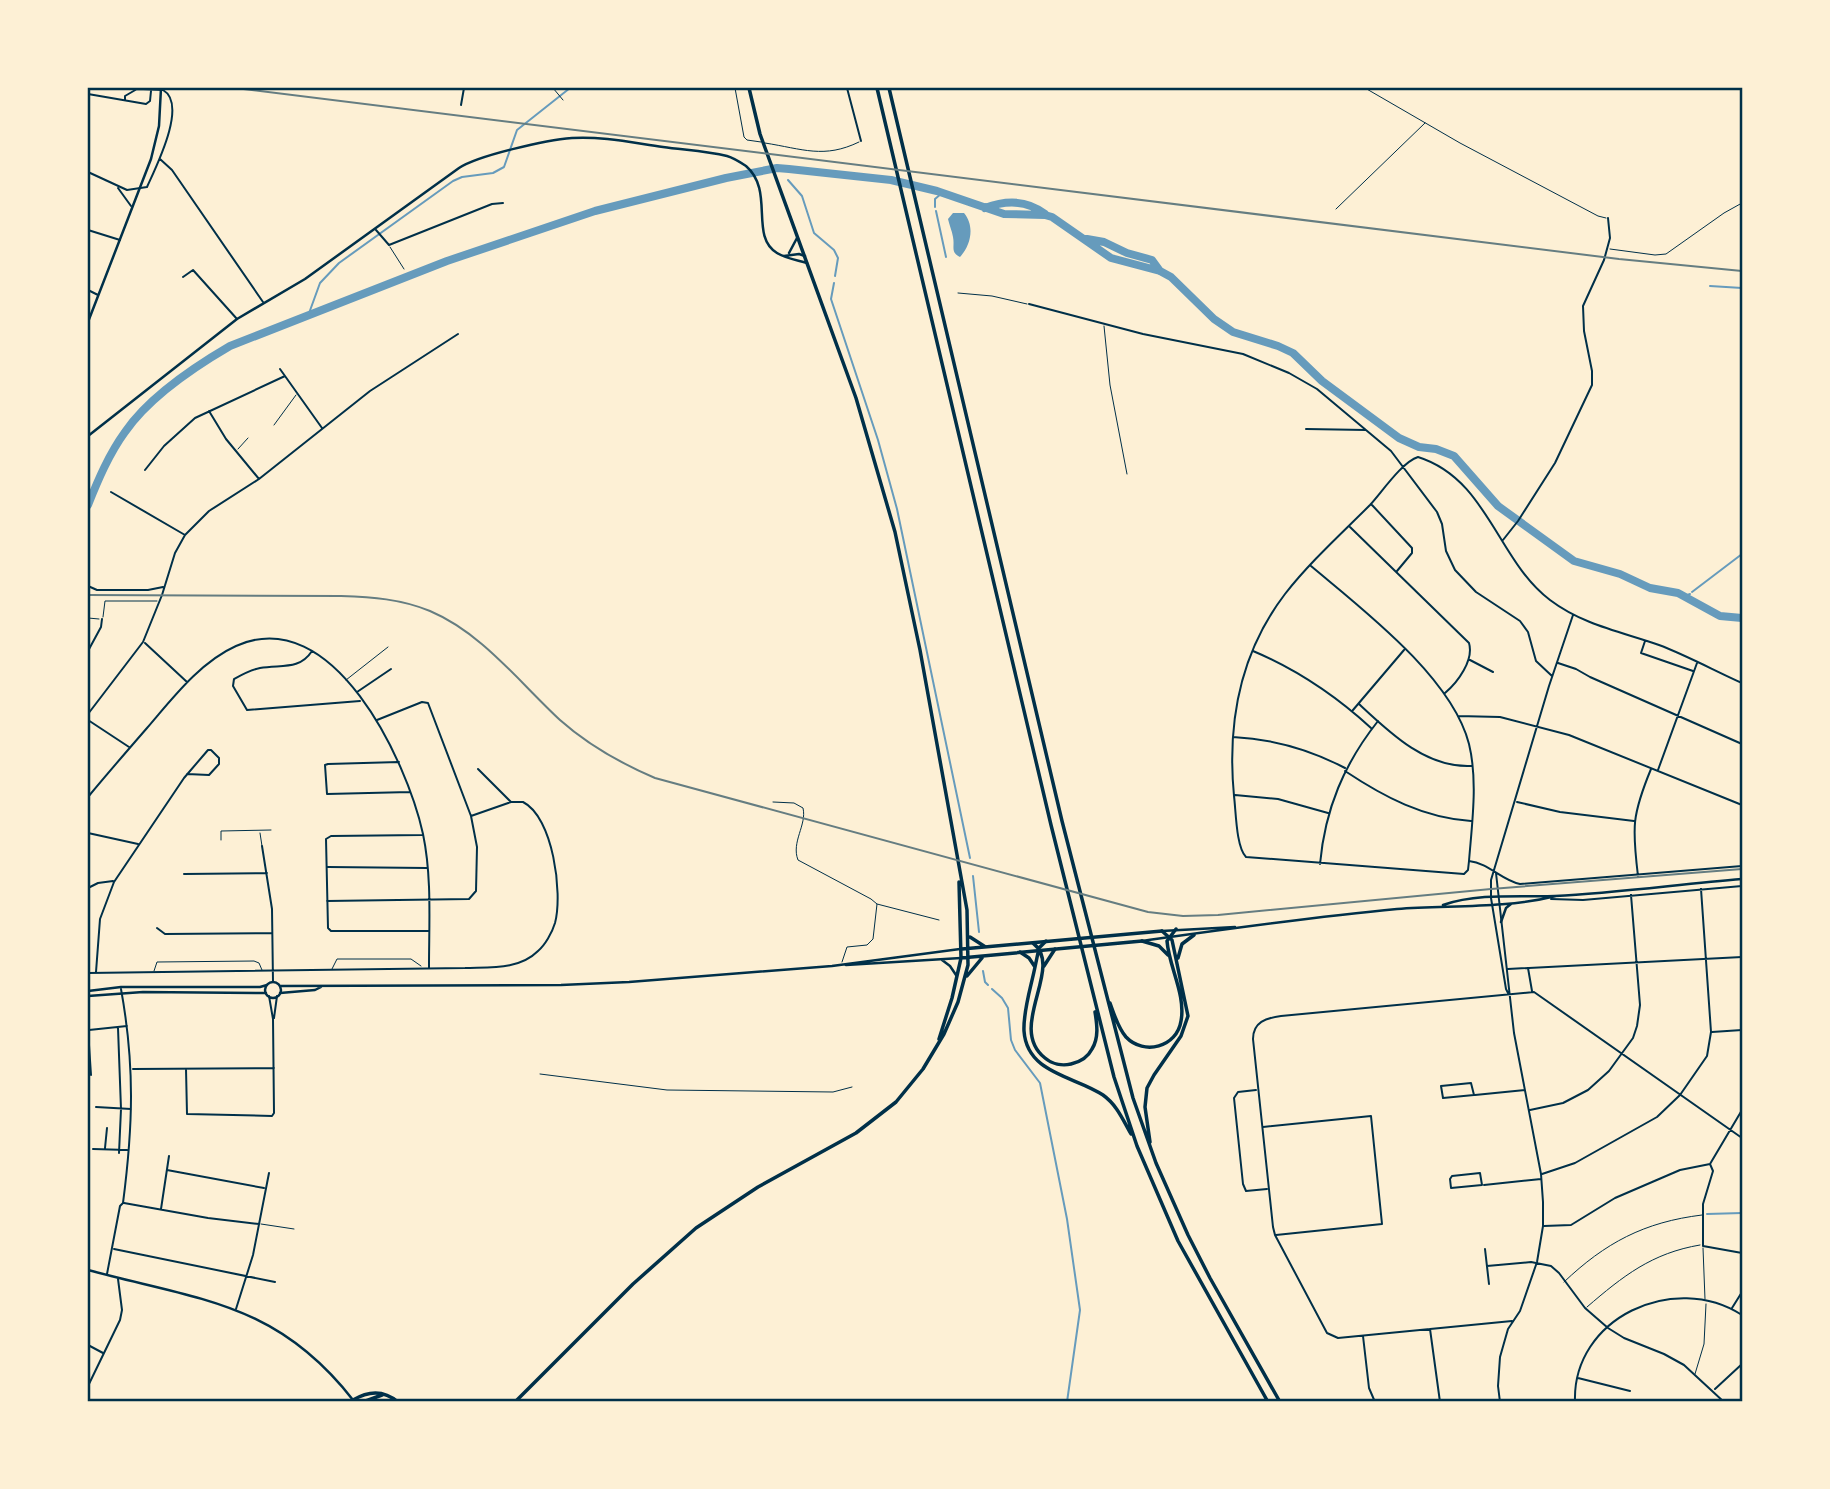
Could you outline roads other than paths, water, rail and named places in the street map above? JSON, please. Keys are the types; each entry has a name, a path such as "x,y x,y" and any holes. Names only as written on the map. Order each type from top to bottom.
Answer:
{"main road":[{"path":"88,322 140,189 157,133 161,108 160,88"},
{"path":"515,1402 633,1284 696,1228 758,1187 837,1144 876,1118 910,1086 936,1048 951,1018 965,978 969,957 967,910 920,650 895,532 856,398 760,134 749,88"},
{"path":"877,88 1042,787 1114,1077 1137,1146"},
{"path":"890,88 1105,991 1133,1098 1169,1195 1210,1278 1280,1402"},
{"path":"88,436 237,319 305,279 377,231 464,164 477,158 567,139 590,138 720,155 737,160 748,168 762,195 765,239 774,251 792,260 807,263"},
{"path":"785,255 797,238"},
{"path":"785,255 805,256"},
{"path":"936,1048 961,958 959,873"},
{"path":"1442,905 1455,901 1499,897 1556,895 1742,879"},
{"path":"842,964 850,966 942,960 1142,941 1238,927 1442,905 1515,902 1556,895"},
{"path":"1501,922 1506,908 1515,902"},
{"path":"88,991 121,987 260,987 274,982 280,986 322,987 615,983 698,978 1176,929 1238,927"},
{"path":"1105,991 1119,1027 1128,1039 1144,1047 1163,1045 1177,1033 1182,1020 1181,1002 1167,944 1176,929"},
{"path":"1152,1151 1145,1107 1146,1093 1154,1075 1178,1042 1188,1012 1178,964 1169,937 1162,931"},
{"path":"969,935 975,942 986,947"},
{"path":"1178,964 1182,944 1194,935"},
{"path":"1142,941 1159,946 1170,960"},
{"path":"1046,942 1040,949 1024,1020 1029,1049 1046,1068 1097,1091 1119,1111 1178,1241 1268,1402"},
{"path":"1033,943 1040,949 1043,968"},
{"path":"1055,949 1043,968 1031,1021 1035,1046 1051,1062 1071,1064 1083,1059 1092,1050 1097,1029 1094,996"},
{"path":"1020,952 1029,958 1035,967"},
{"path":"965,978 983,956"},
{"path":"942,960 957,976"},
{"path":"267,985 268,995"},
{"path":"280,986 280,993"},
{"path":"88,996 121,992 276,996 280,993 322,987"},
{"path":"88,1270 236,1309 275,1328 303,1348 324,1366 354,1401 366,1394 384,1394 398,1402"},
{"path":"363,1402 384,1394"}],"street":[{"path":"461,105 464,88"},
{"path":"847,88 861,141"},
{"path":"88,172 127,190 147,187 159,159 173,111 171,98 166,91 133,90 125,96 125,100"},
{"path":"88,94 148,103 152,90"},
{"path":"159,159 172,170 263,302"},
{"path":"117,187 132,208"},
{"path":"377,231 389,246 492,204 503,203"},
{"path":"1502,541 1515,526 1555,463 1592,385 1583,306 1607,249 1610,233 1608,218"},
{"path":"88,230 120,240"},
{"path":"183,277 193,270 237,319"},
{"path":"88,290 98,295"},
{"path":"1029,304 1174,341 1229,351 1266,362 1317,389 1391,451 1437,512 1442,524 1446,551 1455,570 1476,592 1520,621 1528,632 1536,661 1552,676"},
{"path":"88,714 143,642 175,553 185,535 209,512 258,479 370,391 458,334"},
{"path":"280,369 322,428"},
{"path":"145,470 164,446 208,410 285,376"},
{"path":"208,410 226,439 258,479"},
{"path":"1306,429 1367,430"},
{"path":"1310,566 1404,649 1443,694 1457,717 1468,742 1472,766 1472,821 1468,870 1464,874 1249,858 1243,855 1234,795 1232,737 1242,680 1252,650 1275,607 1310,566 1410,460 1418,457 1446,471 1477,499 1502,541 1533,584 1546,597 1573,615 1645,641 1742,683"},
{"path":"111,492 185,535"},
{"path":"1371,504 1412,548 1412,553 1397,570"},
{"path":"1349,526 1467,640 1471,650 1469,659 1443,694"},
{"path":"88,586 97,590 148,590 164,587"},
{"path":"1509,994 1492,898 1492,880 1552,676 1573,615"},
{"path":"88,651 101,627 102,619"},
{"path":"88,797 188,682 221,654 252,640 280,639 312,650 323,657 345,680 376,720 399,762 411,792 423,835 427,867 429,968"},
{"path":"1645,641 1641,653 1694,671"},
{"path":"143,642 188,682"},
{"path":"1352,710 1404,649"},
{"path":"312,650 307,660 295,666 258,668 234,679 233,686 239,698 250,711 361,701"},
{"path":"1252,650 1310,679 1352,710 1372,729"},
{"path":"1469,659 1493,672"},
{"path":"1557,663 1576,669 1742,744"},
{"path":"1658,771 1697,663"},
{"path":"356,693 391,669"},
{"path":"327,901 469,899 476,891 477,847 471,816 428,703 425,701 376,720"},
{"path":"1359,704 1405,743 1433,760 1450,765 1472,766"},
{"path":"1457,717 1500,717 1580,739 1742,805"},
{"path":"88,720 130,748"},
{"path":"1320,864 1328,813 1345,769 1378,721"},
{"path":"1232,737 1292,745 1345,769 1375,791 1409,807 1442,818 1472,821"},
{"path":"96,972 100,919 114,882 187,774 209,749 220,761 208,776 187,774"},
{"path":"399,762 325,765 327,794 411,792"},
{"path":"1637,876 1634,821 1639,797 1651,768"},
{"path":"478,769 511,802"},
{"path":"1234,795 1278,799 1328,813"},
{"path":"1516,801 1560,812 1634,821"},
{"path":"88,972 429,968 506,966 522,962 541,950 555,922 557,892 549,841 541,821 530,805 523,802 511,802 471,816"},
{"path":"88,833 139,844"},
{"path":"423,835 331,836 326,839 328,928 331,931 428,930"},
{"path":"262,846 272,909 274,982"},
{"path":"1469,861 1482,864 1520,884 1742,866"},
{"path":"327,867 427,867"},
{"path":"1484,1401 1500,1401 1500,1357 1537,1262 1543,1226 1542,1178 1509,994 1495,872"},
{"path":"184,874 267,873"},
{"path":"88,888 98,883 114,882"},
{"path":"1546,898 1572,900 1742,886"},
{"path":"1541,1174 1568,1167 1665,1111 1707,1056 1711,1032 1701,888"},
{"path":"1530,1110 1554,1105 1582,1093 1604,1076 1633,1038 1640,1005 1631,895"},
{"path":"157,928 166,934 272,933"},
{"path":"1503,970 1742,957"},
{"path":"1528,968 1532,992"},
{"path":"106,1275 120,1206 123,1203 132,1109 132,1069 121,987"},
{"path":"1512,1321 1338,1338 1327,1333 1275,1235 1253,1033 1257,1025 1265,1019 1532,992 1742,1138"},
{"path":"268,995 274,1018"},
{"path":"186,1069 187,1114 272,1115 276,996"},
{"path":"91,1075 88,1030 127,1026"},
{"path":"118,1028 120,1152"},
{"path":"1711,1032 1742,1030"},
{"path":"132,1069 274,1068"},
{"path":"1474,1095 1471,1083 1441,1086 1443,1098 1526,1090"},
{"path":"1258,1090 1238,1093 1234,1098 1242,1184 1246,1191 1268,1189"},
{"path":"96,1107 132,1109"},
{"path":"1543,1226 1571,1225 1615,1198 1673,1173 1710,1164 1742,1110"},
{"path":"1262,1128 1371,1116 1382,1224 1275,1235"},
{"path":"105,1149 107,1128"},
{"path":"93,1149 120,1152 129,1150"},
{"path":"161,1210 170,1156"},
{"path":"1710,1164 1713,1174 1704,1198 1703,1245 1742,1253"},
{"path":"167,1170 265,1188"},
{"path":"236,1309 248,1276 268,1173"},
{"path":"1482,1185 1480,1173 1452,1176 1450,1179 1451,1188 1482,1185 1542,1178"},
{"path":"123,1203 259,1224"},
{"path":"113,1249 275,1282"},
{"path":"1485,1249 1489,1284"},
{"path":"1487,1266 1537,1262 1555,1269 1585,1308 1608,1328 1624,1338 1673,1358 1714,1390 1724,1402"},
{"path":"88,1386 122,1310 118,1278"},
{"path":"1732,1308 1742,1292"},
{"path":"1575,1402 1577,1377 1590,1349 1608,1328 1635,1309 1658,1300 1705,1298 1732,1308 1742,1315"},
{"path":"1430,1328 1440,1402"},
{"path":"1363,1335 1369,1388 1375,1402"},
{"path":"88,1345 104,1354"},
{"path":"1714,1390 1742,1364"},
{"path":"1577,1377 1630,1391"}],"lane":[{"path":"553,88 564,100"},
{"path":"735,88 744,137 747,140 825,153 841,150 861,141"},
{"path":"1365,88 1589,212 1608,218"},
{"path":"1336,209 1425,123"},
{"path":"1607,249 1666,254 1742,203"},
{"path":"389,246 404,268"},
{"path":"958,293 992,296 1029,304"},
{"path":"1104,324 1110,385 1127,474"},
{"path":"274,425 297,393"},
{"path":"236,452 248,438"},
{"path":"88,618 102,619 105,601 159,602"},
{"path":"345,680 388,647"},
{"path":"773,802 794,803 803,808 804,816 795,850 798,860 877,904 939,920"},
{"path":"221,840 221,831 271,830"},
{"path":"260,831 262,846"},
{"path":"842,964 847,947 867,945 873,939 877,904"},
{"path":"332,969 337,959 411,958 422,968"},
{"path":"154,971 157,962 240,961 259,963 262,970"},
{"path":"540,1074 696,1091 833,1093 852,1087"},
{"path":"1564,1282 1594,1255 1627,1236 1664,1222 1702,1215"},
{"path":"259,1224 294,1229"},
{"path":"1585,1308 1635,1268 1668,1254 1703,1245 1705,1333 1695,1374"}],"water":[{"path":"953,213 964,213 970,224 969,241 960,257 954,251 948,219"}],"waterway":[{"path":"308,316 320,283 339,263 453,181 462,177 493,173 504,167 517,130 570,88"},
{"path":"88,505 109,458 135,419 173,384 230,346 447,261 595,211 777,168 891,180 937,191 1004,214 1052,217 1111,258 1160,271 1171,277 1214,319 1233,332 1293,353 1322,381 1399,438 1419,447 1436,449 1454,456 1498,506 1574,561 1620,574 1650,588 1678,593 1720,616 1742,618"},
{"path":"788,180 802,196 814,233 834,250 838,258 835,276"},
{"path":"935,207 935,199 942,193"},
{"path":"985,208 1016,203 1031,206 1045,214"},
{"path":"936,211 946,257"},
{"path":"1087,239 1104,242 1127,253 1152,260 1160,271"},
{"path":"834,283 831,299 878,440 897,509 970,858"},
{"path":"1710,286 1742,288"},
{"path":"1692,592 1742,554"},
{"path":"1685,596 1690,594"},
{"path":"973,876 979,932"},
{"path":"983,971 988,985"},
{"path":"992,989 1008,1008 1011,1040 1015,1050 1040,1083 1067,1219 1080,1310 1067,1402"},
{"path":"1707,1214 1742,1213"}],"tram line":[{"path":"88,595 341,596 386,599 419,607 449,620 483,645 582,738 617,760 655,778 1148,912 1183,916 1218,915 1742,869"}],"railway":[{"path":"235,88 1619,259 1742,271"}]}
